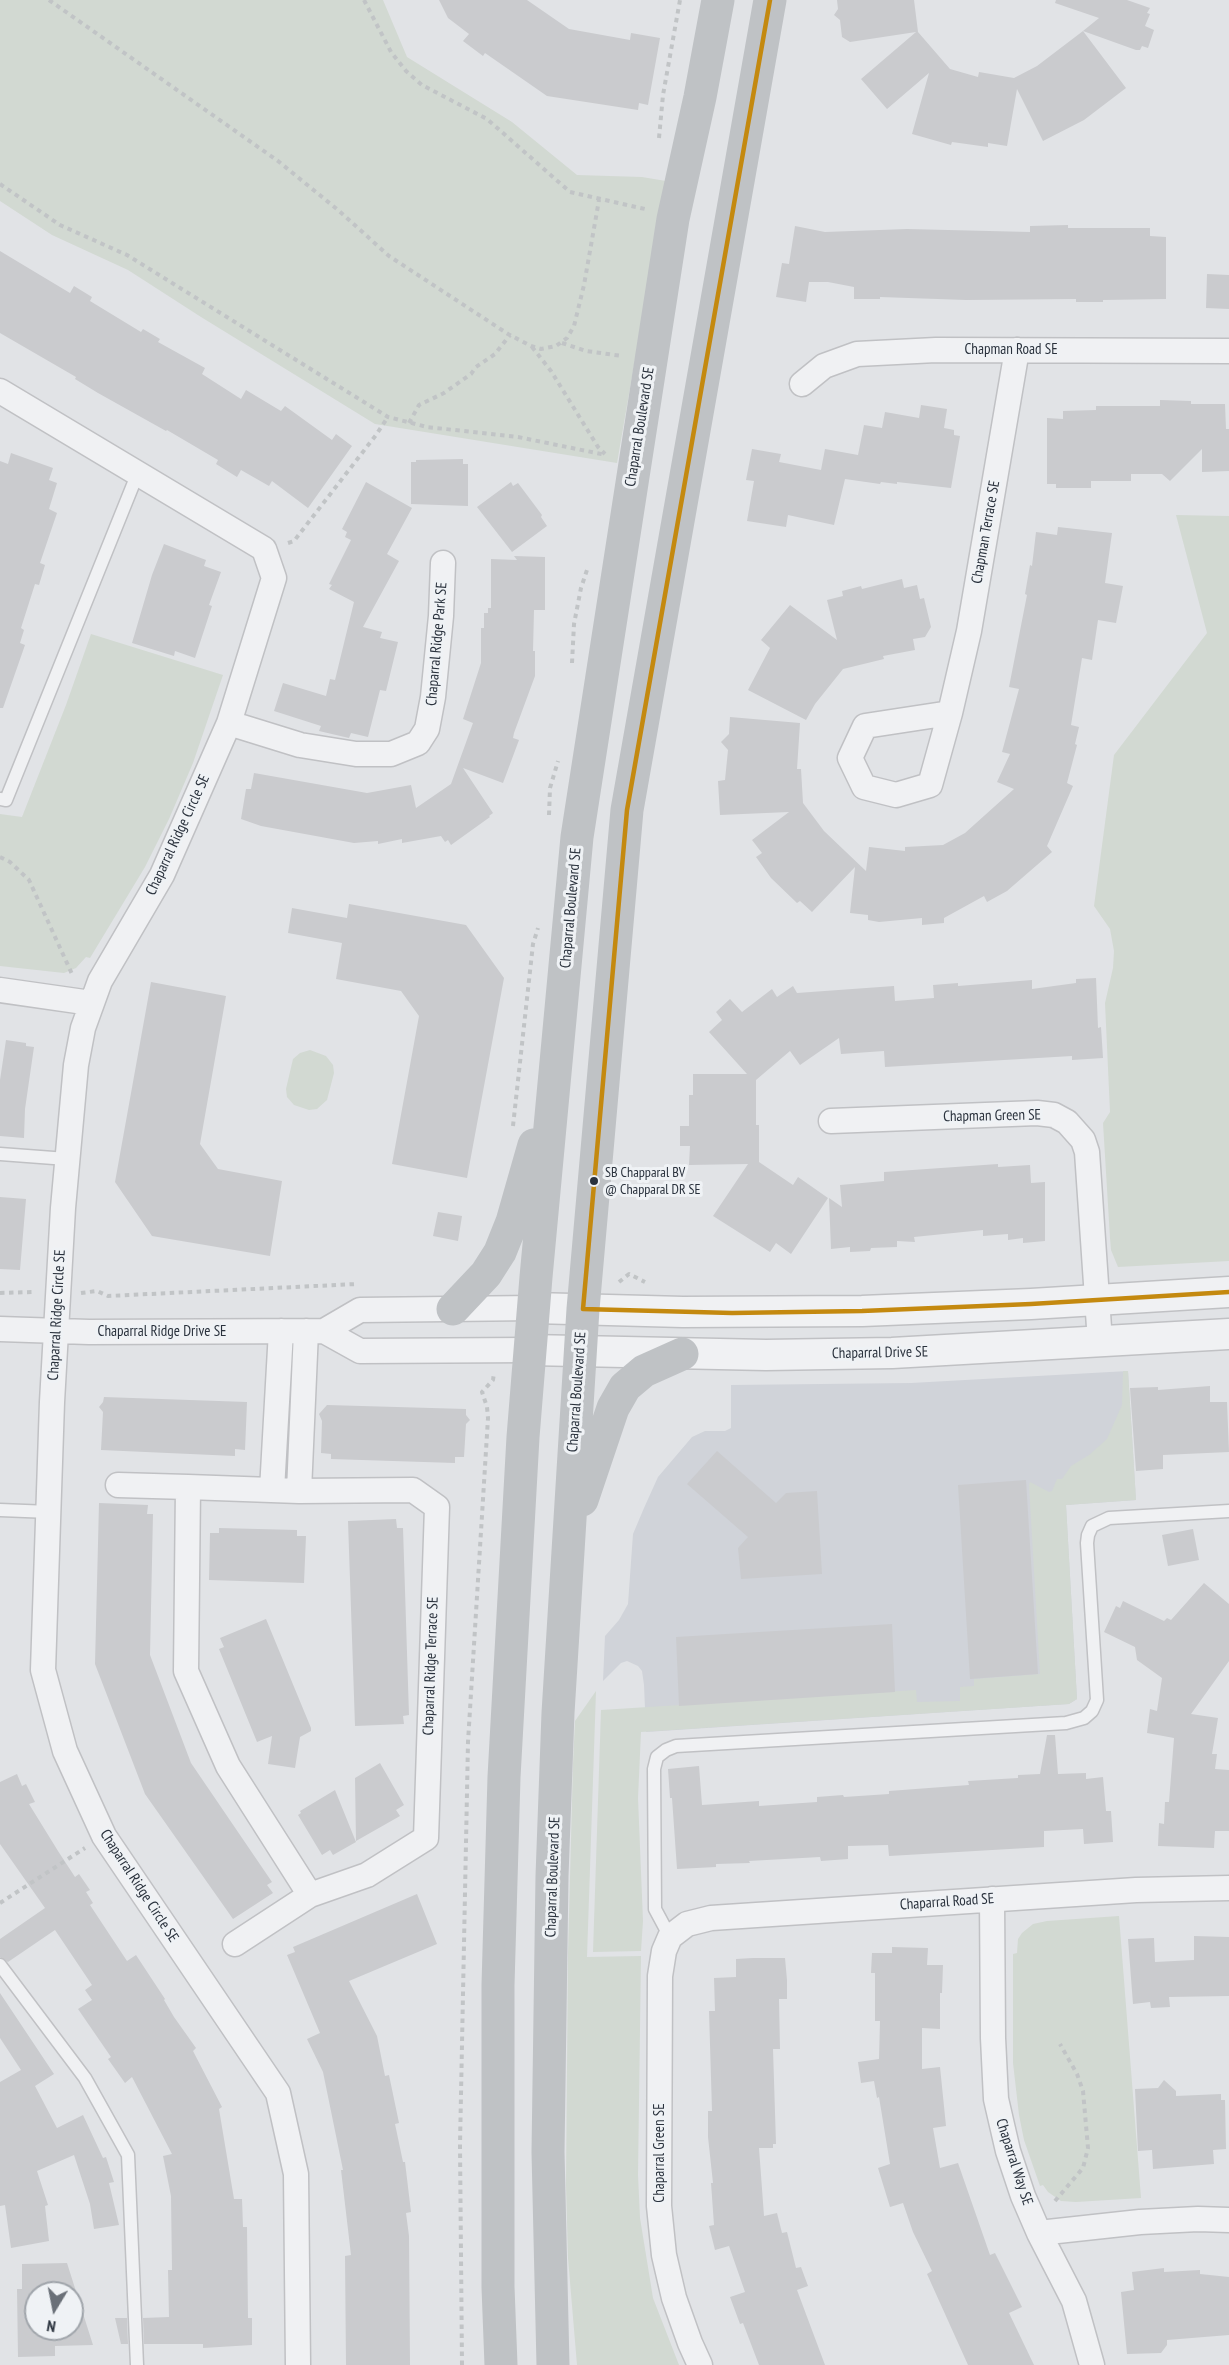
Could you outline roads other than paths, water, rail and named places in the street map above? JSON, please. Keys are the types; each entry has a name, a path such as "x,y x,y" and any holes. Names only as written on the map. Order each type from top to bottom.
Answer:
{"main road":[{"name":"Chaparral Boulevard SE","path":"501,2365 498,2287 499,1950 505,1754 530,1350 554,1080 577,837 634,459 673,219 700,97 718,0"},
{"name":"Chaparral Boulevard SE","path":"553,2365 548,2152 550,1981 558,1713 583,1309 627,810 770,0"},
{"path":"453,1309 486,1274 500,1252 512,1222 554,1080"},
{"path":"568,1541 618,1398 635,1377 654,1365 682,1354"}],"street":[{"name":"Chapman Road SE","path":"802,384 824,366 857,354 1017,350 1229,351"},
{"name":"Chapman Terrace SE","path":"950,713 969,631 1017,350"},
{"path":"0,391 137,474"},
{"name":"Chaparral Ridge Circle SE","path":"137,474 264,549 274,578 229,723 162,874 100,981 91,1003 79,1049 67,1159 56,1332 43,1670 65,1751 104,1836 278,2093 296,2174 298,2365"},
{"name":"Chaparral Ridge Park SE","path":"229,723 300,745 356,754 391,754 418,743 427,729 433,697 443,563"},
{"path":"0,990 91,1003"},
{"name":"Chapman Green SE","path":"831,1121 1037,1113 1054,1115 1067,1122 1083,1140 1087,1152 1100,1342"},
{"path":"298,1491 315,1331 360,1310 534,1308 732,1313 862,1311 1229,1292"},
{"name":"Chaparral Ridge Drive SE","path":"0,1329 56,1332 315,1331 360,1351 530,1350"},
{"path":"272,1490 281,1331"},
{"name":"Chaparral Drive SE","path":"530,1350 682,1354 892,1353 1229,1334"},
{"name":"Chaparral Ridge Terrace SE","path":"118,1485 298,1491 413,1490 437,1507 426,1838 367,1875 310,1895 235,1944"},
{"path":"188,1487 186,1671 228,1766 310,1895"},
{"name":"Chaparral Road SE","path":"670,1937 687,1924 711,1918 1136,1890 1229,1888"},
{"name":"Chaparral Way SE","path":"992,1899 996,2099 1008,2151 1023,2196 1074,2301 1092,2365"},
{"name":"Chaparral Green SE","path":"670,1937 664,1951 660,1976 659,2206 664,2255 674,2298 700,2365"},
{"path":"1039,2233 1140,2222 1229,2220"}],"lane":[{"path":"0,799 6,800 137,474"},
{"path":"0,1154 67,1159"},
{"path":"0,1510 50,1512"},
{"path":"670,1937 655,1909 654,1769 657,1757 666,1750 676,1746 1066,1723 1084,1718 1092,1711 1096,1700 1087,1544 1092,1526 1109,1518 1229,1511"},
{"path":"0,1965 85,2078 128,2155 136,2365"}],"place":[{"name":"SB Chapparal BV @ Chapparal DR SE","path":"594,1181"}]}
